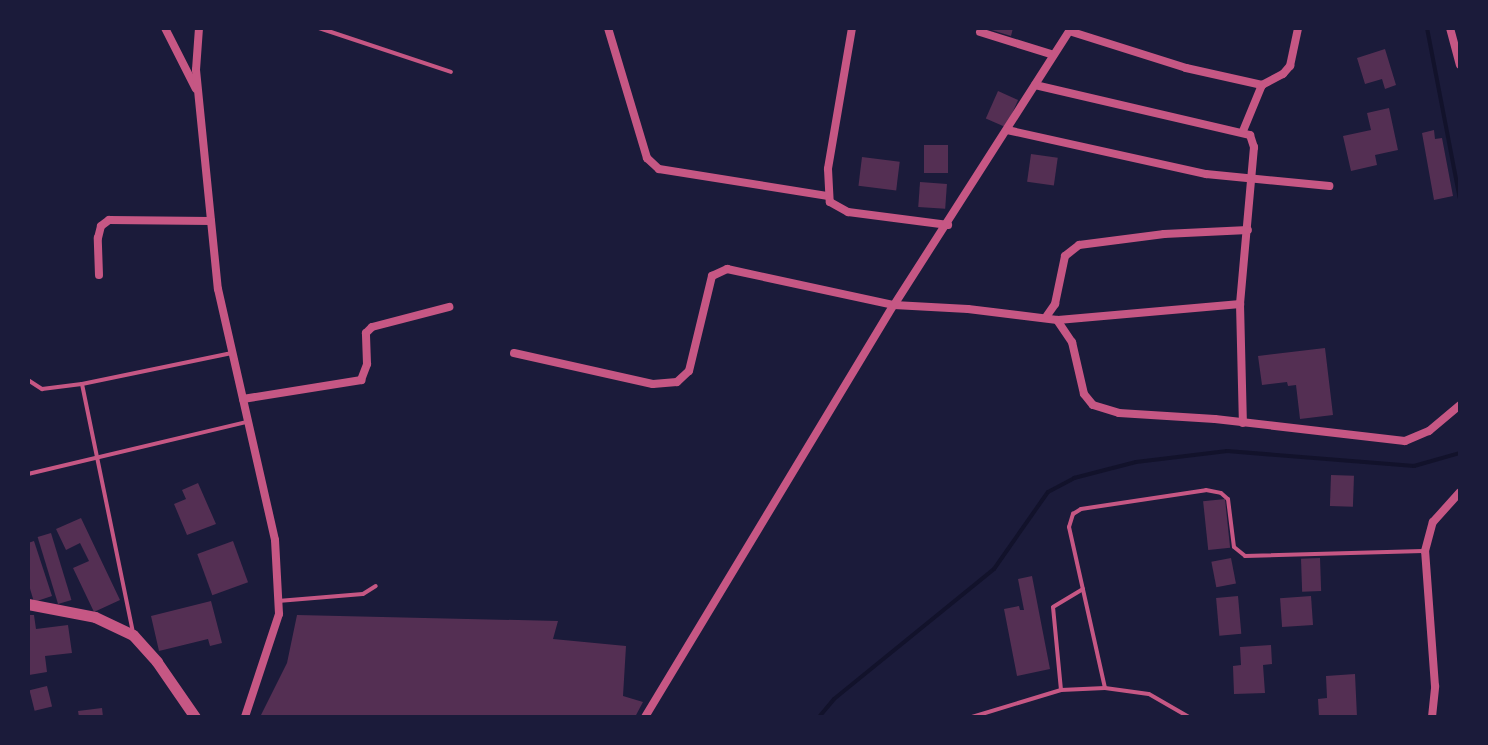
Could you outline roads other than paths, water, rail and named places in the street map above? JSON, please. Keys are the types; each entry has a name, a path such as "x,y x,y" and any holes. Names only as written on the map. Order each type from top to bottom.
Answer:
{"street":[{"path":"165,28 198,93"},
{"path":"199,28 198,93 218,289 275,540 278,601 272,643 245,717"},
{"path":"608,28 647,158 659,169 827,196"},
{"path":"852,28 828,169 827,196 836,208 848,212 948,225"},
{"path":"1243,131 1262,85 1283,74 1290,66 1298,28"},
{"path":"1450,28 1460,65"},
{"path":"645,717 894,305 1070,30 1172,64 1262,85"},
{"path":"980,32 1054,55"},
{"path":"1035,85 1250,135 1254,147 1240,304 1243,423"},
{"path":"1007,130 1157,164 1249,179 1329,186"},
{"path":"99,275 98,238 101,226 109,220 211,221"},
{"path":"1046,317 1057,297 1065,256 1079,245 1164,234 1248,230"},
{"path":"514,353 653,384 677,382 689,371 710,283 721,270 894,305 1057,320 1240,304"},
{"path":"243,399 344,386 361,380 367,364 366,333 372,327 449,307"},
{"path":"1057,320 1069,333 1078,378 1093,405 1135,415 1405,441 1429,431 1460,405"},
{"path":"1432,717 1435,686 1425,551 1433,522 1460,492"},
{"path":"28,604 95,617 133,635 157,662 184,712 195,717"}],"lane":[{"path":"319,28 451,72"},
{"path":"29,384 42,389 82,384 232,353"},
{"path":"82,384 133,635"},
{"path":"28,474 249,421"},
{"path":"1105,688 1069,527 1073,514 1081,509 1206,490 1221,493 1228,499 1234,547 1245,556 1425,551"},
{"path":"278,601 363,594 376,586"},
{"path":"1061,690 1053,607 1083,589"},
{"path":"972,717 1061,690 1105,688 1149,694 1189,717"}],"waterway":[{"path":"1427,28 1460,199"},
{"path":"819,717 834,699 994,569 1048,492 1074,478 1136,462 1227,451 1414,466 1460,453"}]}
